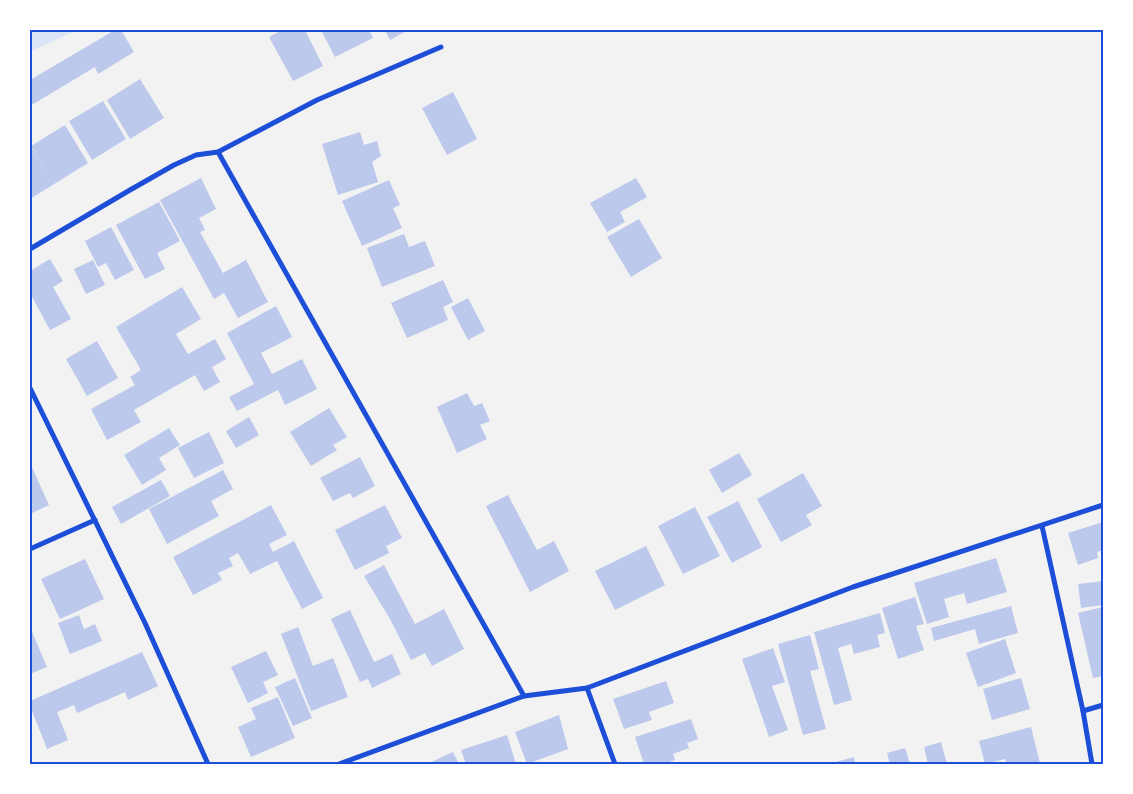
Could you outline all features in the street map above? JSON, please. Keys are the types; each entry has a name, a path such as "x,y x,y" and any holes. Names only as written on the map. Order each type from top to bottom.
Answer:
{"street":[{"path":"30,249 174,165 196,155 218,152 317,100 441,47"},
{"path":"218,152 524,696"},
{"path":"30,388 145,623 208,764"},
{"path":"339,764 524,696 587,688 853,587 1103,505"},
{"path":"30,548 95,520"},
{"path":"1042,526 1083,711 1092,764"},
{"path":"587,688 615,764"},
{"path":"1083,711 1103,705"}],"shaded area":[{"path":"30,30 77,30 30,52"}],"building":[{"path":"115,30 121,30 134,52 98,74 95,67 30,106 30,80"},
{"path":"282,30 305,30 323,66 293,81 269,37"},
{"path":"321,30 369,30 373,38 335,57"},
{"path":"385,30 408,30 390,40"},
{"path":"140,79 164,118 130,139 107,100"},
{"path":"453,92 477,139 447,155 422,108"},
{"path":"103,101 126,139 92,160 69,121"},
{"path":"65,125 88,163 30,199 30,145 50,178 31,146"},
{"path":"360,132 364,145 377,141 381,156 372,162 378,182 338,195 322,144"},
{"path":"201,178 216,209 199,218 205,230 200,232 223,273 246,260 268,302 238,318 224,293 214,299 160,200"},
{"path":"636,178 647,197 620,212 625,222 607,232 590,203"},
{"path":"389,180 400,205 393,208 402,228 362,246 342,201"},
{"path":"159,202 180,241 157,253 165,269 145,279 116,225"},
{"path":"639,219 662,258 631,277 607,237"},
{"path":"111,227 134,270 115,280 106,263 98,267 85,241"},
{"path":"404,234 409,247 425,241 435,266 382,287 367,248"},
{"path":"50,259 63,281 53,287 71,319 50,330 30,293 30,271"},
{"path":"93,260 105,285 86,294 74,269"},
{"path":"443,280 453,302 443,307 448,320 407,338 391,303"},
{"path":"182,287 201,319 176,334 188,354 215,339 226,359 212,367 220,382 204,391 195,375 134,410 141,422 107,440 91,409 135,385 130,377 141,370 116,327"},
{"path":"468,298 485,331 468,340 451,307"},
{"path":"276,306 292,337 261,353 272,374 302,359 317,389 285,405 278,390 237,411 229,397 254,384 227,333"},
{"path":"97,341 118,378 87,396 66,359"},
{"path":"467,393 474,406 482,403 490,421 480,425 487,439 457,453 437,407"},
{"path":"329,408 347,437 333,445 337,450 311,466 290,432"},
{"path":"249,417 259,435 236,448 226,431"},
{"path":"169,428 180,445 159,458 166,470 142,485 124,455"},
{"path":"209,432 224,463 194,478 178,448"},
{"path":"739,453 752,475 722,493 709,470"},
{"path":"360,457 375,486 353,498 350,493 333,501 320,478"},
{"path":"30,463 49,505 30,514"},
{"path":"223,470 233,489 211,501 219,516 167,544 149,509"},
{"path":"803,473 822,506 806,515 812,525 781,542 757,499"},
{"path":"161,480 170,496 121,524 112,507"},
{"path":"508,495 537,550 554,541 569,571 530,592 486,506"},
{"path":"738,501 762,547 732,563 707,517"},
{"path":"271,505 287,535 269,544 273,552 294,541 323,598 302,609 277,561 250,574 238,553 229,558 233,566 218,573 222,580 193,595 173,557"},
{"path":"385,505 402,538 386,546 389,553 355,570 335,530"},
{"path":"695,507 720,556 683,574 658,526"},
{"path":"1103,522 1103,550 1097,552 1098,558 1078,565 1068,533"},
{"path":"646,546 665,585 615,610 595,571"},
{"path":"996,558 1007,592 967,604 964,593 944,599 949,617 927,624 914,583"},
{"path":"85,559 104,599 60,619 41,579"},
{"path":"384,565 415,624 444,609 464,649 432,666 425,653 411,660 390,619 364,576"},
{"path":"1103,581 1103,605 1081,608 1078,584"},
{"path":"915,597 924,624 916,626 924,650 898,659 882,608"},
{"path":"1011,606 1018,633 979,644 975,629 934,641 931,628"},
{"path":"1103,607 1103,676 1093,678 1078,613"},
{"path":"350,610 374,662 392,654 401,674 372,688 368,679 360,682 331,619"},
{"path":"880,613 885,633 877,635 880,647 854,654 848,633 851,644 838,648 852,700 834,705 814,632"},
{"path":"79,615 84,629 95,624 102,641 70,654 58,623"},
{"path":"30,627 47,667 30,674"},
{"path":"298,627 313,666 333,658 348,697 311,711 281,634"},
{"path":"810,635 819,669 810,671 826,729 803,735 778,644"},
{"path":"1005,639 1016,673 978,687 966,653"},
{"path":"773,648 785,682 772,686 788,730 769,737 742,659"},
{"path":"266,651 278,675 263,682 268,693 248,703 231,667"},
{"path":"142,652 158,686 128,700 125,692 77,713 74,705 57,712 68,740 47,749 30,706 30,701"},
{"path":"295,678 312,718 293,726 275,687"},
{"path":"1021,678 1030,709 992,720 983,689"},
{"path":"666,681 674,703 649,712 652,720 624,729 613,699"},
{"path":"278,697 295,738 251,757 238,727 256,719 251,708"},
{"path":"559,715 568,749 527,764 515,732"},
{"path":"691,719 698,739 687,743 689,748 673,754 675,760 663,764 644,764 635,737"},
{"path":"1031,727 1040,763 1007,764 1005,759 985,764 979,741"},
{"path":"507,735 516,764 466,764 461,750"},
{"path":"941,742 947,764 928,764 924,747"},
{"path":"905,748 910,764 890,764 887,753"},
{"path":"453,752 459,764 427,764"},
{"path":"854,757 855,764 832,764 832,763"}]}
